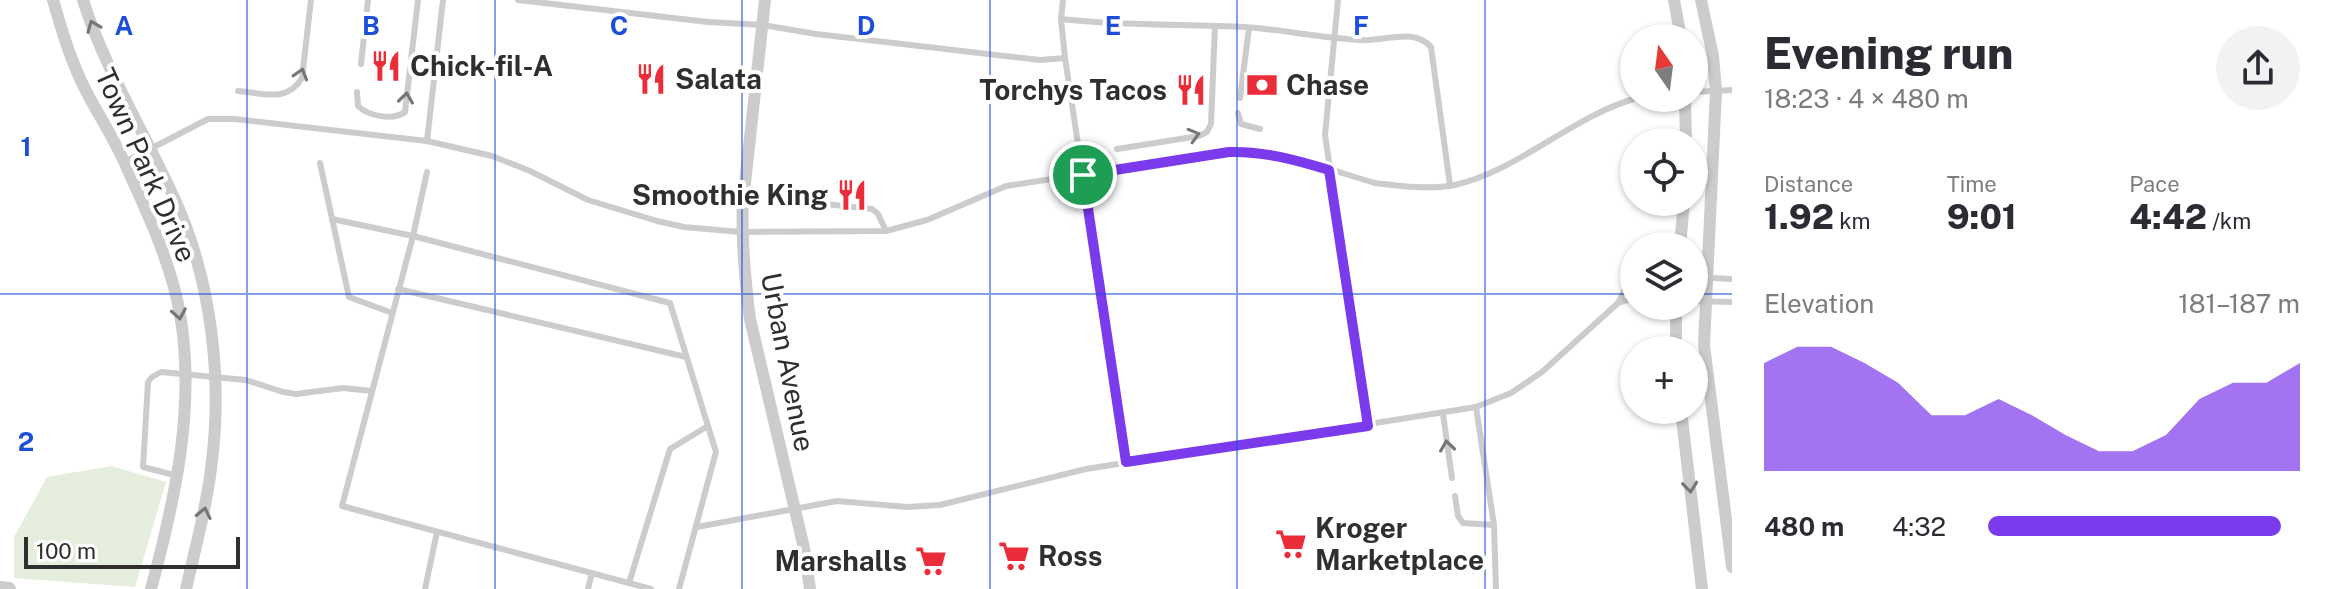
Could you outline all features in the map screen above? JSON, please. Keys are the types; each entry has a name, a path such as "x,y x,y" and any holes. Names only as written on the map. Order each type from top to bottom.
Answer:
{"street":[{"name":"Town Park Drive","path":"53,0 84,88 125,162 173,285 183,339 185,374 178,476 151,589"},
{"name":"Town Park Drive","path":"83,0 107,61 177,203 206,296 215,377 215,426 206,505 186,589"},
{"name":"Urban Avenue","path":"765,0 741,232 750,319 795,510 810,589"},
{"path":"1674,0 1678,24"},
{"path":"1701,0 1713,56 1716,91 1713,179 1707,232"},
{"path":"1702,320 1732,567"},
{"path":"1683,424 1702,589"},
{"path":"0,588 9,589"}],"lane":[{"path":"238,91 279,95 296,88 302,78 311,0"},
{"path":"361,64 368,0"},
{"path":"357,92 358,106 366,112 395,117 405,112 418,0"},
{"path":"427,141 443,0"},
{"path":"518,0 708,22 763,25 1040,60 1065,58"},
{"path":"1063,0 1061,19 1065,58 1126,462"},
{"path":"1338,0 1326,124 1329,170 1368,426"},
{"path":"1061,19 1104,24 1249,28 1369,41 1415,36 1424,39 1431,47 1450,185"},
{"path":"1117,149 1199,136 1207,132 1211,124 1215,26"},
{"path":"1240,98 1249,28"},
{"path":"1708,91 1732,90"},
{"path":"125,162 208,119 235,119 427,141 492,156 588,200 684,227 741,232 886,231 927,220 1006,186 1244,152 1286,157 1389,185 1450,185 1493,171 1620,103"},
{"path":"1238,113 1241,124 1260,129"},
{"path":"320,163 349,297 392,313"},
{"path":"427,172 342,506 651,589"},
{"path":"798,201 872,209 886,231"},
{"path":"332,219 413,236 670,303 716,452 679,589"},
{"path":"1708,277 1732,279"},
{"path":"398,289 686,357"},
{"path":"697,527 837,501 907,507 940,505 1050,477 1126,462 1476,407 1526,384 1620,299"},
{"path":"1708,302 1732,302"},
{"path":"178,476 143,467 148,382 161,372 246,380 296,394 343,388 372,391"},
{"path":"1476,407 1494,525 1496,589"},
{"path":"1443,414 1452,478"},
{"path":"629,583 670,449 708,426"},
{"path":"1455,496 1458,516 1463,523 1494,525"},
{"path":"425,589 437,532"},
{"path":"588,589 592,573"}],"green space":[{"path":"111,466 166,482 135,587 14,578 14,537 47,477"}],"place":[{"name":"Chick-fil-A","path":"386,66"},
{"name":"Salata","path":"651,79"},
{"name":"Chase","path":"1262,85"},
{"name":"Torchys Tacos","path":"1191,90"},
{"name":"Smoothie King","path":"852,195"},
{"name":"Kroger Marketplace","path":"1291,544"},
{"name":"Ross","path":"1014,556"},
{"name":"Marshalls","path":"931,561"}],"route":[{"path":"1229,152 1286,157 1329,170 1368,426 1126,462 1083,175 1229,152"}]}
